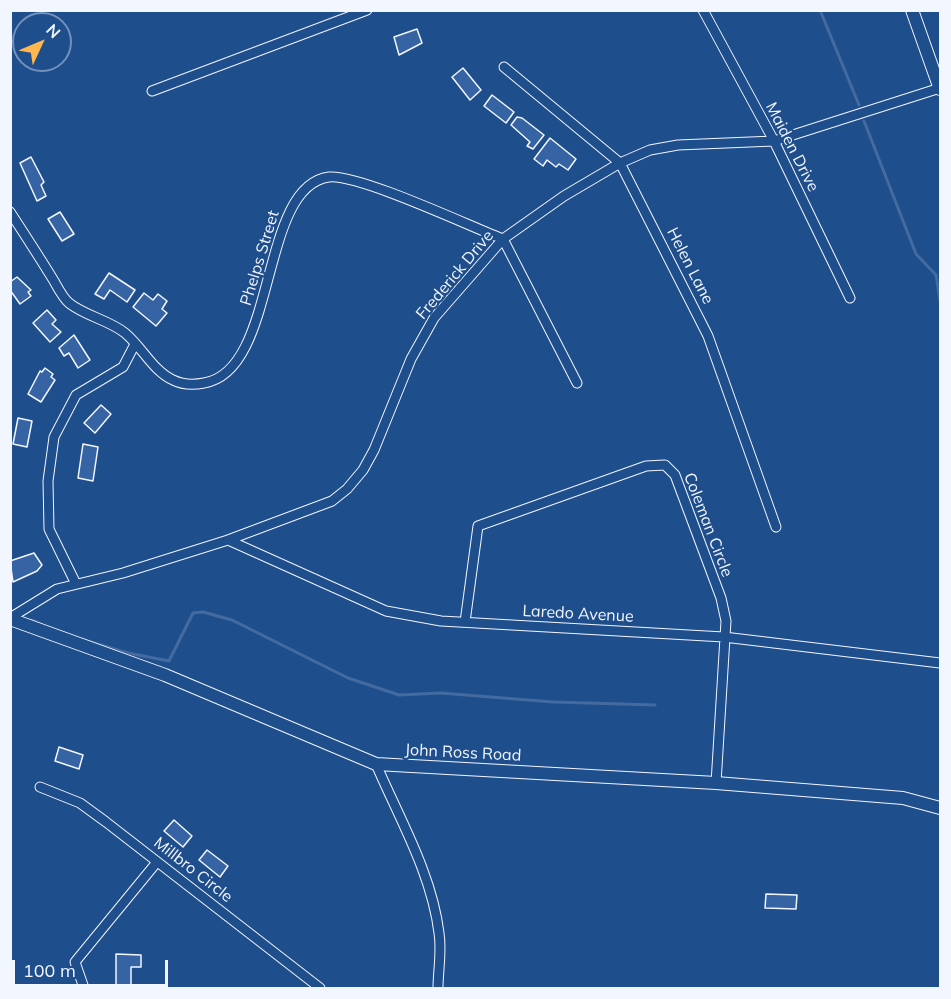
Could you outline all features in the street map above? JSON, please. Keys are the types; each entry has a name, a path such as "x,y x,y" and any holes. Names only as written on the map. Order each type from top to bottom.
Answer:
{"street":[{"path":"152,92 367,10"},
{"name":"Maiden Drive","path":"703,10 774,141 850,298"},
{"path":"912,10 940,88"},
{"name":"Helen Lane","path":"504,67 620,163 708,336 776,527"},
{"name":"Frederick Drive","path":"10,619 57,589 228,540 332,501 347,489 363,470 374,450 411,359 434,318 503,239 564,196 620,163 650,150 678,146 774,141 940,88"},
{"name":"Phelps Street","path":"10,212 68,303 125,333 173,380 192,385 214,381 234,364 258,317 288,213 296,198 313,184 329,177 361,183 503,239"},
{"path":"503,239 577,383"},
{"path":"76,584 49,529 48,481 54,437 76,395 123,367 135,344"},
{"name":"Coleman Circle","path":"465,622 478,525 646,466 665,465 675,475 721,598 726,621 716,783"},
{"name":"Laredo Avenue","path":"228,540 386,611 441,621 724,637 940,663"},
{"name":"John Ross Road","path":"10,619 165,675 376,764 716,783 903,798 940,808"},
{"path":"376,764 425,877 436,910 440,936 438,988"},
{"name":"Millbro Circle","path":"40,787 80,803 320,988"},
{"path":"84,988 75,963 157,862"}],"building":[{"path":"417,29 422,43 399,55 394,37"},
{"path":"463,68 481,90 470,100 452,77"},
{"path":"492,95 514,112 506,123 484,106"},
{"path":"517,117 522,118 544,135 533,149 527,146 530,142 511,125"},
{"path":"550,138 576,159 568,170 559,164 556,167 547,160 543,166 534,159"},
{"path":"31,157 44,182 41,185 46,196 37,201 20,163"},
{"path":"60,212 74,234 62,241 48,219"},
{"path":"109,273 135,290 127,302 110,290 104,299 95,294"},
{"path":"17,277 31,290 28,292 31,296 20,304 10,290 10,282"},
{"path":"144,293 153,300 158,294 167,301 162,309 167,313 156,326 133,307"},
{"path":"47,310 56,320 52,324 61,332 50,342 33,323"},
{"path":"74,335 90,360 78,368 69,353 64,356 59,348"},
{"path":"45,368 53,374 51,377 55,380 41,402 28,394 40,371 42,372"},
{"path":"101,405 111,414 95,433 84,423"},
{"path":"18,418 32,421 27,447 13,444"},
{"path":"83,444 98,447 93,481 78,478"},
{"path":"34,553 42,565 37,571 13,582 10,561"},
{"path":"59,747 83,755 79,769 55,761"},
{"path":"174,820 192,836 183,847 164,831"},
{"path":"207,850 228,866 220,877 199,860"},
{"path":"766,894 797,895 796,909 765,908"},
{"path":"116,954 141,955 141,967 131,967 131,988 116,988"}],"waterway":[{"path":"820,10 859,105"},
{"path":"864,121 916,254 936,275 940,300"},
{"path":"81,639 128,653 169,661 193,613 203,612 232,620 348,678 399,695 441,693 553,702 655,705"},
{"path":"32,620 41,624"}]}
